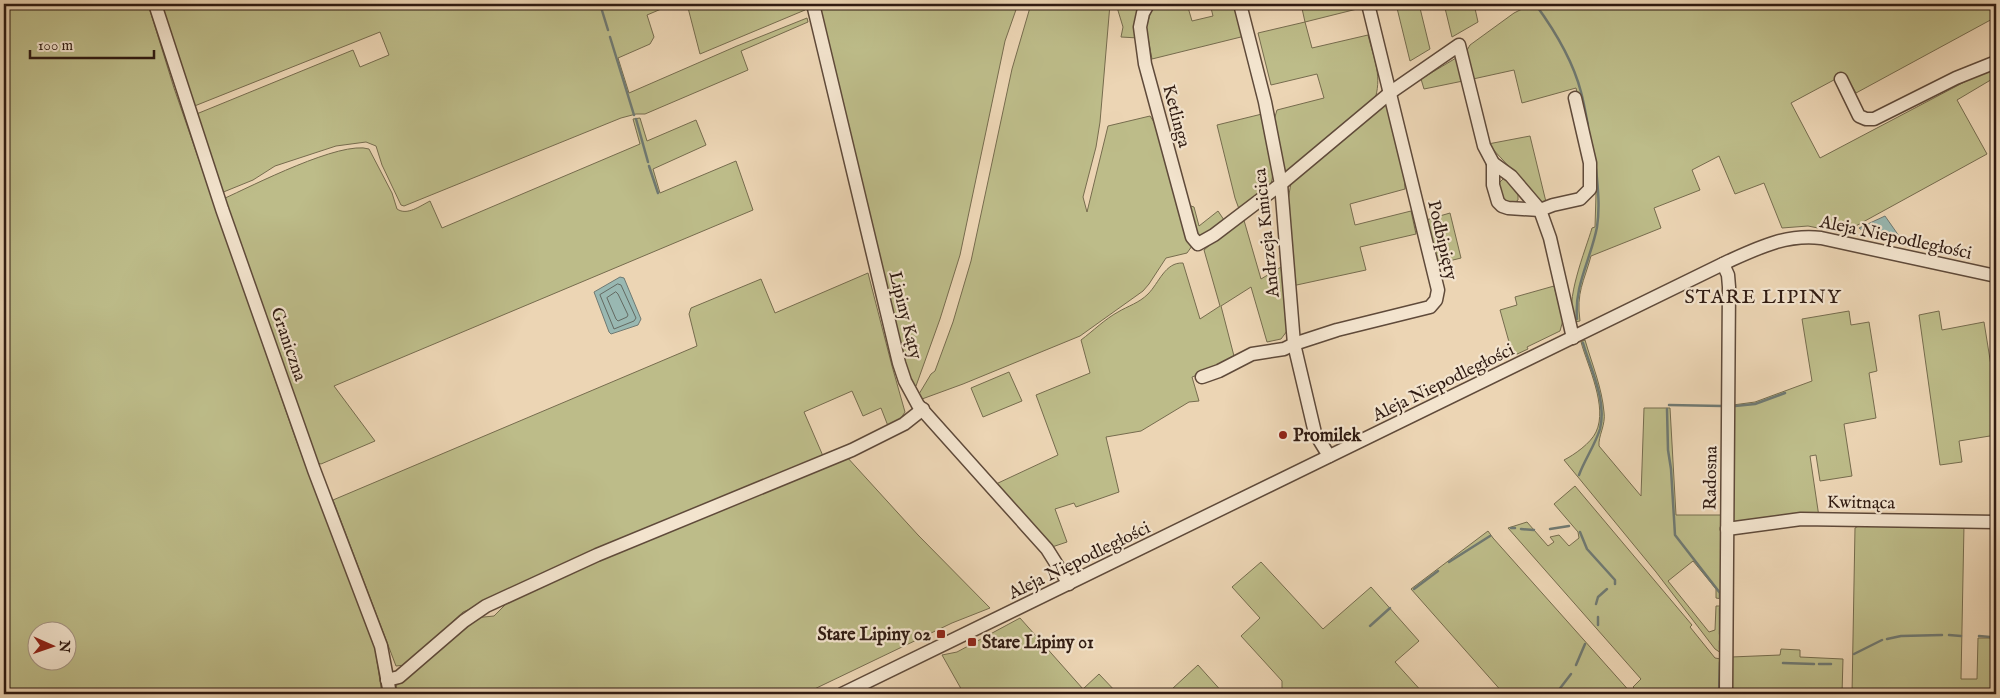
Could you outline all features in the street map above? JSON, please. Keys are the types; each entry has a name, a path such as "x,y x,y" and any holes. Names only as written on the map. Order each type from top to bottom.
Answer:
{"street":[{"name":"Graniczna","path":"155,4 222,209 314,470 381,646 390,694"},
{"name":"Lipiny Kąty","path":"813,4 899,363 905,381 922,409 1047,549 1069,584"},
{"name":"Ketlinga","path":"1148,4 1140,27 1145,64 1192,237 1198,244 1214,235 1281,184"},
{"name":"Andrzeja Kmicica","path":"1240,4 1265,102 1281,184 1294,344 1315,433 1329,456"},
{"name":"Podbipięty","path":"1202,377 1219,371 1252,354 1284,349 1294,344 1376,319 1430,307 1436,300 1438,290 1368,4"},
{"path":"1281,184 1391,92 1459,45 1484,146 1493,163 1511,176 1540,210 1550,238 1573,338"},
{"path":"1841,79 1860,116 1866,119 1874,119 1952,80 1996,62"},
{"path":"1493,163 1493,185 1498,202 1502,206 1540,210 1580,198 1590,189 1590,163 1575,98"},
{"name":"Aleja Niepodległości","path":"842,694 1723,264 1774,241 1808,236 1996,276"},
{"name":"Radosna","path":"1723,264 1728,275 1729,287 1726,694"},
{"path":"387,680 399,677 464,621 486,606 606,551 852,450 904,424 922,409"},
{"name":"Kwitnąca","path":"1726,529 1801,519 1996,522"}],"shaded area":[{"path":"4,4 148,4 174,88 295,437 375,648 382,694 4,694"},
{"path":"158,4 673,4 647,15 654,37 650,44 618,58 629,93 807,18 808,22 741,51 748,70 645,114 621,118 404,206 401,205 382,165 376,146 366,142 336,146 275,166 253,180 221,193 194,115 353,50 360,67 389,55 380,32 192,107"},
{"path":"687,4 804,4 805,10 700,54"},
{"path":"819,4 1018,4 1005,41 960,255 916,386 906,371"},
{"path":"1031,4 1110,4 1100,122 1096,147 1083,197 1087,212 1108,126 1150,116 1156,125 1192,246 1187,253 1166,258 1143,291 1080,336 922,399 919,394 931,374 935,371 953,322 971,261 1012,69"},
{"path":"1116,4 1144,4 1138,38 1121,37 1123,27"},
{"path":"1153,4 1187,4 1192,21 1213,16 1210,4 1237,4 1245,36 1152,59 1146,28"},
{"path":"1301,4 1360,4 1361,8 1305,22"},
{"path":"1396,4 1419,4 1430,49 1410,61"},
{"path":"1444,4 1474,4 1478,22 1452,37"},
{"path":"1532,4 1996,4 1996,17 1856,93 1845,74 1791,103 1820,158 1989,69 1994,78 1957,100 1987,154 1843,233 1808,226 1782,228 1764,183 1735,194 1719,156 1692,170 1700,190 1654,208 1661,228 1591,256 1580,295 1580,321 1575,322 1572,314 1574,290 1592,228 1595,227 1596,194 1595,175 1576,88 1522,103 1514,70 1473,79 1466,52 1470,45 1514,13"},
{"path":"1305,22 1312,48 1368,35 1377,68 1377,93 1374,102 1288,171 1284,171 1274,120 1277,110 1324,98 1317,74 1271,85 1258,33"},
{"path":"1456,58 1463,81 1424,89 1421,79"},
{"path":"1387,102 1404,167 1405,189 1350,204 1355,225 1411,211 1416,234 1360,247 1366,270 1292,286 1288,200 1291,183"},
{"path":"1262,114 1272,161 1272,179 1270,186 1239,209 1217,125"},
{"path":"640,118 647,141 696,120 706,145 653,169 660,193 736,161 753,210 334,386 375,441 321,464 317,463 223,199 318,157 356,148 369,149 392,193 397,209 409,211 430,201 442,228 640,144 633,119"},
{"path":"1530,136 1546,202 1538,204 1515,173 1488,144"},
{"path":"1504,178 1518,192 1518,200 1513,204 1502,201 1499,183"},
{"path":"1185,204 1194,207 1199,226 1218,211 1224,220 1199,238"},
{"path":"1450,213 1461,258 1437,264 1426,220"},
{"path":"1243,217 1261,279 1281,267 1287,331 1281,339 1267,342 1251,287 1221,306 1234,356 1214,369 1192,377 1199,401 1189,402 1141,431 1106,437 1119,492 1076,507 1074,503 1055,509 1067,542 1052,547 996,484 1058,455 1036,395 1090,373 1081,340 1113,315 1145,297 1171,266 1183,263 1200,319 1220,306 1204,250"},
{"path":"868,273 905,412 899,421 888,426 881,408 863,416 852,391 804,412 823,456 463,612 406,665 396,666 333,500 697,346 689,314 691,308 761,279 775,313"},
{"path":"1554,286 1563,320 1560,331 1513,356 1500,310 1517,305 1515,297"},
{"path":"1849,311 1851,325 1869,322 1877,371 1869,373 1876,418 1844,424 1852,476 1820,481 1816,455 1810,456 1819,517 1736,523 1731,519 1733,405 1755,402 1812,381 1802,319"},
{"path":"1939,311 1942,330 1984,322 1993,378 1996,378 1996,435 1959,441 1962,462 1940,465 1919,315"},
{"path":"1585,340 1603,403 1604,421 1599,446 1641,496 1644,408 1670,408 1676,515 1722,515 1722,599 1716,598 1716,589 1693,561 1668,581 1709,632 1715,630 1716,606 1724,606 1721,653 1715,649 1656,572 1564,460 1577,452 1590,440 1596,432 1599,422 1600,411 1596,387 1581,342"},
{"path":"1009,372 1022,401 983,417 971,388"},
{"path":"846,456 918,535 990,608 952,623 804,694 399,694 396,686 474,618 494,616 508,602 565,574"},
{"path":"1575,486 1692,625 1690,627 1715,658 1721,659 1723,694 1640,694 1633,687 1641,679 1508,528 1527,522 1548,546 1554,542 1550,537 1559,535 1569,546 1579,538 1578,532 1554,504"},
{"path":"1864,523 1964,525 1961,679 1977,679 1978,638 1995,638 1994,684 1996,684 1996,694 1852,694 1855,528"},
{"path":"1488,531 1632,694 1504,694 1411,589"},
{"path":"1261,562 1323,629 1371,587 1419,641 1395,662 1424,694 1282,694 1282,681 1241,636 1260,618 1232,587"},
{"path":"1020,618 1083,689 1099,674 1118,694 964,694 942,655 957,652"},
{"path":"1781,649 1800,650 1800,657 1843,659 1842,694 1730,694 1731,657 1780,655"},
{"path":"1198,665 1224,694 1177,694 1172,689"}],"water":[{"path":"1885,216 1899,236 1859,228"},
{"path":"620,277 624,278 641,319 638,325 611,334 594,292"}],"waterway":[{"path":"600,4 608,30"},
{"path":"1536,5 1550,25 1578,80 1588,126"},
{"path":"610,37 634,115"},
{"path":"636,119 648,162"},
{"path":"649,166 658,193"},
{"path":"1577,319 1580,283 1598,220 1599,205 1596,169"},
{"path":"1579,475 1598,435 1602,418 1600,397 1583,343"},
{"path":"1735,406 1755,404 1785,393"},
{"path":"1669,405 1722,406"},
{"path":"1667,409 1668,450 1675,535 1720,593 1720,598"},
{"path":"1550,529 1569,526"},
{"path":"1521,529 1534,530"},
{"path":"1580,532 1587,549 1615,580 1615,584"},
{"path":"1449,562 1490,536"},
{"path":"1414,589 1438,571"},
{"path":"1596,604 1598,597 1607,589"},
{"path":"1370,626 1390,608"},
{"path":"1720,608 1720,634"},
{"path":"1598,617 1598,625"},
{"path":"1887,639 1901,636 1942,635"},
{"path":"1949,635 1961,636"},
{"path":"1979,636 1990,637"},
{"path":"1854,654 1882,640"},
{"path":"1720,641 1720,649"},
{"path":"1576,665 1585,644"},
{"path":"1719,694 1720,662 1722,661"},
{"path":"1783,663 1814,664"},
{"path":"1819,664 1831,664"},
{"path":"1558,691 1571,674"}],"place":[{"name":"Promilek","path":"1283,435"},
{"name":"Stare Lipiny 02","path":"941,634"},
{"name":"Stare Lipiny 01","path":"972,642"}],"district":[{"name":"STARE LIPINY","path":"1763,296"}]}
